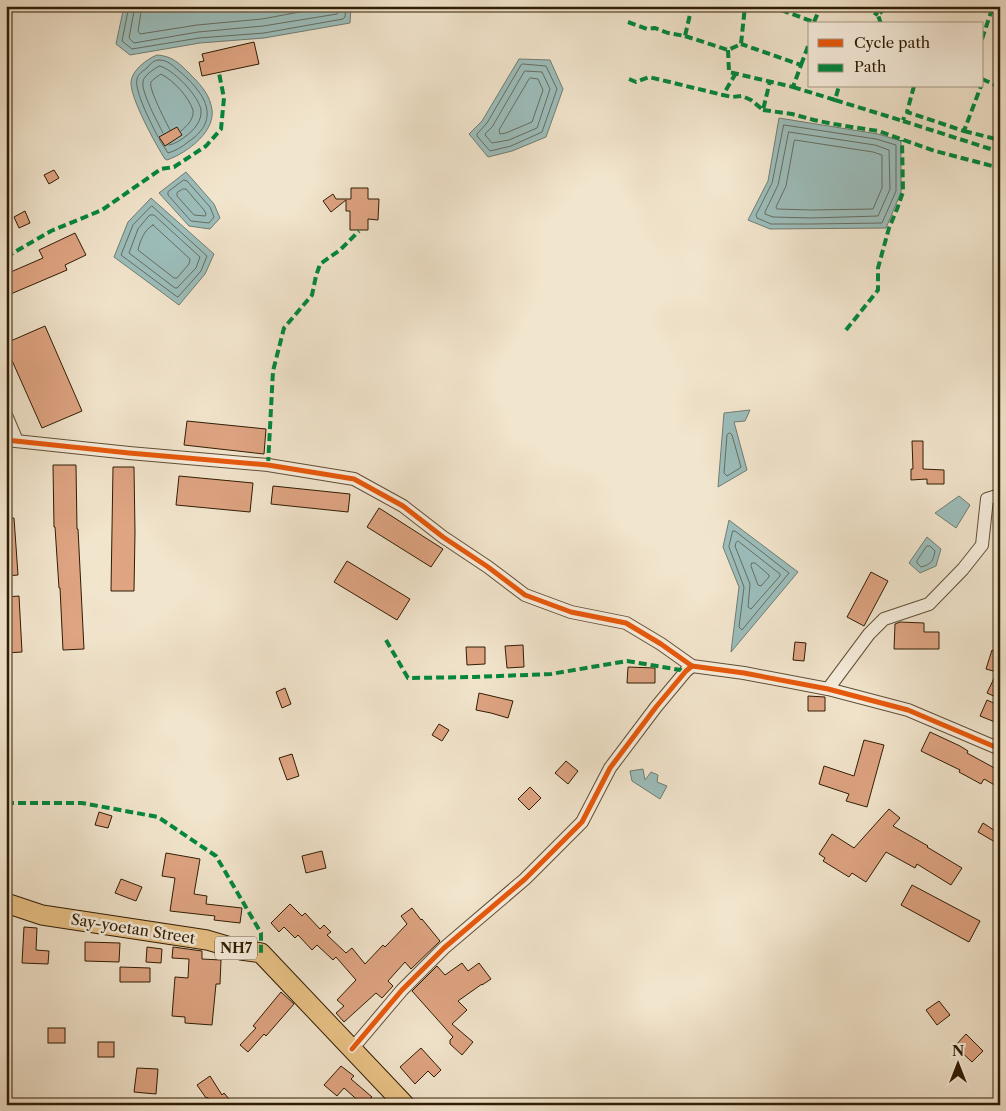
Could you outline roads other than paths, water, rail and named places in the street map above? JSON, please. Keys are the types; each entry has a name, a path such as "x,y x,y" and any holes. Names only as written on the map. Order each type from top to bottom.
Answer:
{"highway":[{"name":"Say-yoetan Street","path":"6,903 42,915 207,940 241,950 261,953 405,1105"}],"street":[{"path":"6,415 12,440 268,465 354,479 403,506 443,537 525,594 571,612 626,623 661,644 692,666 744,673 828,690 908,710 1000,749"},
{"path":"828,690 869,634 884,619 929,604 963,569 982,545 987,499 1000,495"},
{"path":"352,1049 402,990 444,948 525,879 582,822 610,768 656,707 692,666"}],"water":[{"path":"124,6 351,6 350,23 264,38 200,43 130,55 116,44"},
{"path":"157,55 175,61 196,80 208,96 212,114 206,132 192,146 167,160 144,121 135,99 131,82 134,73 149,59"},
{"path":"519,59 550,60 563,89 546,137 512,151 488,157 469,134 482,121"},
{"path":"779,118 878,134 901,141 901,192 886,228 770,229 748,220 768,181"},
{"path":"186,172 214,204 220,218 210,229 189,226 159,193"},
{"path":"151,198 214,254 205,274 179,305 114,257 128,222"},
{"path":"750,410 745,421 734,422 747,470 718,487 724,413"},
{"path":"959,496 970,505 956,528 935,513"},
{"path":"729,520 798,572 731,652 739,587 723,547"},
{"path":"927,537 941,549 936,566 920,573 909,563"},
{"path":"643,769 645,780 651,772 658,775 657,782 667,786 660,799 632,781 630,771"}]}
